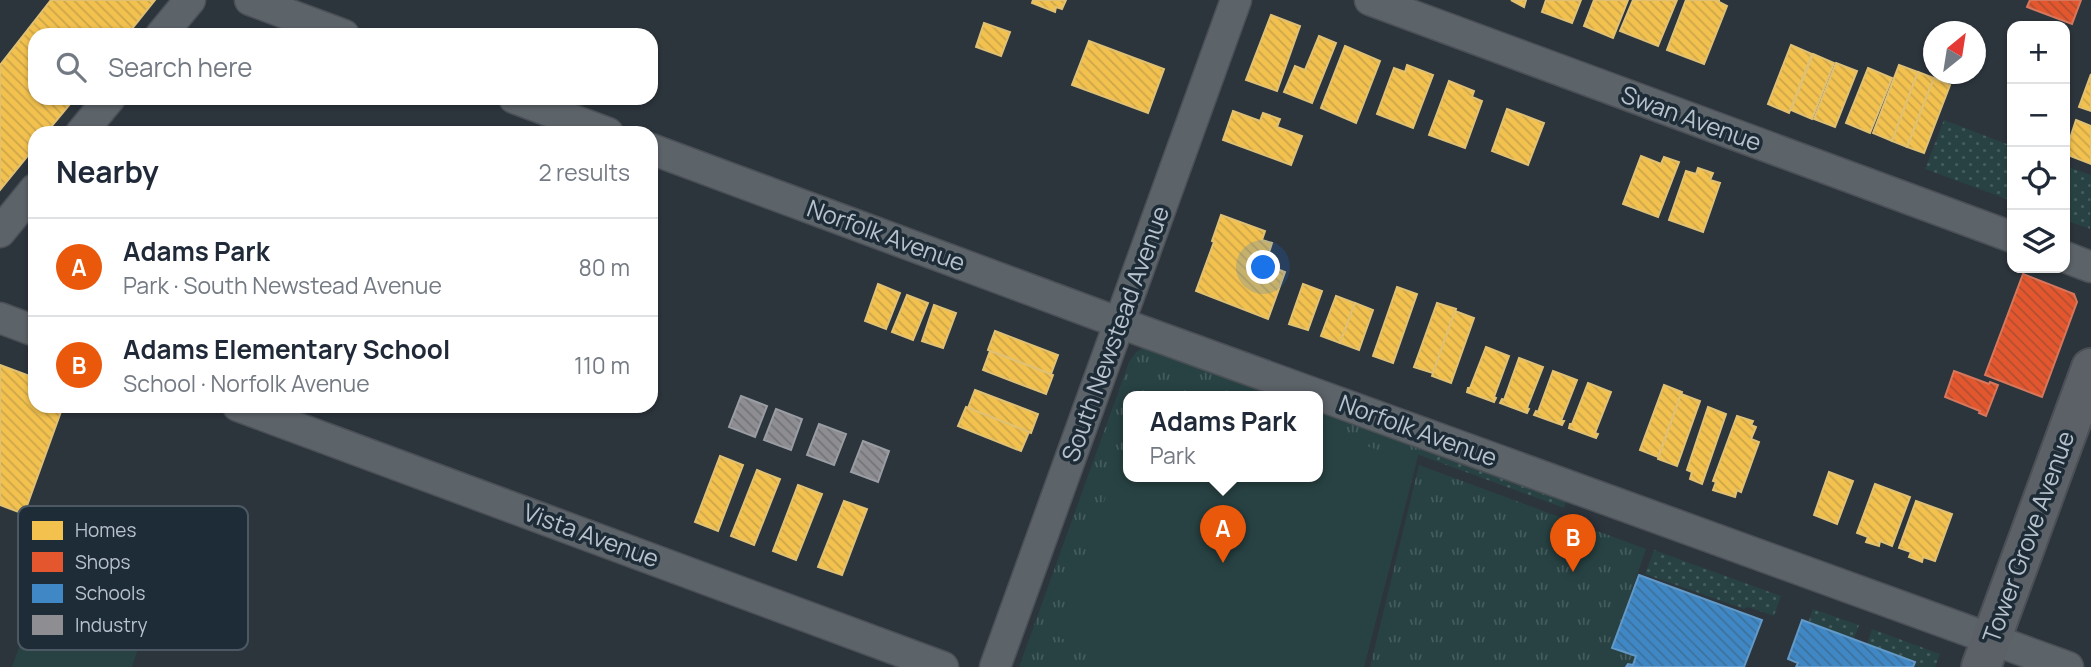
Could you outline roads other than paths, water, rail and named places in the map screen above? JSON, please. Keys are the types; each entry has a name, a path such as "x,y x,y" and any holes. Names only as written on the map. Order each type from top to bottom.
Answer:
{"street":[{"path":"167,28 190,0"},
{"path":"250,0 325,28"},
{"name":"South Newstead Avenue","path":"995,667 1236,0"},
{"name":"Swan Avenue","path":"1370,0 2007,235"},
{"path":"87,126 104,105"},
{"path":"533,105 589,126"},
{"name":"Norfolk Avenue","path":"658,152 1298,391"},
{"path":"0,232 28,198"},
{"path":"2070,259 2091,267"},
{"path":"0,318 28,328"},
{"name":"Tower Grove Avenue","path":"1986,653 2091,368"},
{"name":"Norfolk Avenue","path":"1323,400 1986,653 2068,667"},
{"name":"Vista Avenue","path":"257,413 943,667"}],"place":[{"name":"Adams Park","path":"1223,563"},
{"name":"Adams Elementary School","path":"1573,572"}]}
